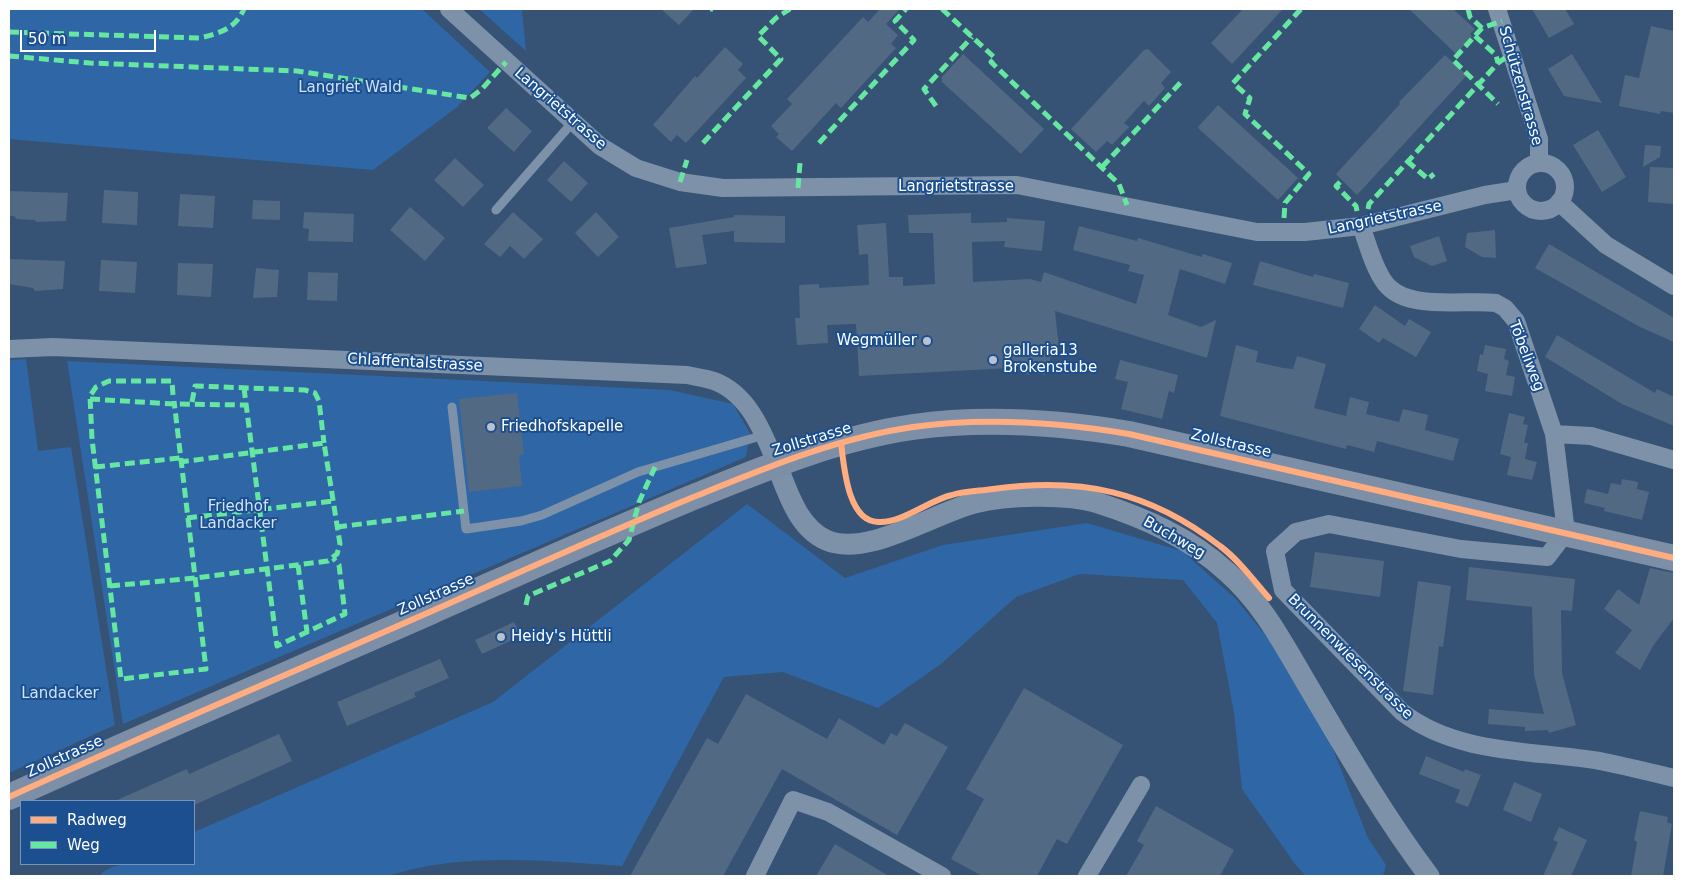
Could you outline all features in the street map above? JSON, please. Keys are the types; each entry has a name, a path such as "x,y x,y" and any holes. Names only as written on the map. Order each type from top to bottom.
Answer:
{"main road":[{"name":"Zollstrasse","path":"9,797 618,529 776,463 841,442 910,427 964,421 1090,427 1138,436 1566,532 1674,558"}],"street":[{"name":"Langrietstrasse","path":"449,9 572,123 600,146 636,168 680,182 724,188 1017,185 1257,232 1326,231 1361,226 1485,195 1517,190"},
{"name":"Schützenstrasse","path":"1496,9 1539,139 1539,163"},
{"path":"1539,163 1554,167 1559,173 1564,187 1559,202 1553,207 1537,210 1524,203 1517,190 1520,175 1525,169 1539,163"},
{"path":"1559,202 1606,245 1674,286"},
{"name":"Töbeliweg","path":"1361,226 1371,254 1385,283 1396,293 1410,300 1496,303 1505,308 1516,321 1554,434 1566,532"},
{"name":"Chlaffentalstrasse","path":"9,349 63,348 687,376 714,381 745,403 764,435 776,463"},
{"path":"1554,434 1592,436 1674,460"},
{"name":"Buchweg","path":"776,463 792,502 803,520 812,531 824,540 839,545 855,546 876,541 920,522 975,503 1039,496 1095,502 1150,521 1194,546 1228,572 1259,606 1390,823 1429,876"},
{"name":"Brunnenwiesenstrasse","path":"1566,532 1547,557 1461,549 1329,524 1296,532 1275,551 1283,590 1402,712 1418,725 1437,735 1470,744 1600,761 1674,778"},
{"path":"1087,876 1141,785"},
{"path":"755,876 793,800 828,812 942,876"}],"lane":[{"path":"496,210 572,123"},
{"path":"452,407 466,529 521,521 542,515 638,472 764,435"}],"green space":[{"name":"Langriet Wald","path":"9,9 422,9 490,72 456,108 373,170 9,139"},
{"path":"479,9 522,9 526,51"},
{"name":"Landacker","path":"26,359 38,451 71,447 115,725 9,773 9,360"},
{"name":"Friedhof Landacker","path":"67,361 670,390 733,404 750,433 746,457 123,724"},
{"path":"747,504 845,578 943,545 1087,523 1182,551 1236,599 1295,672 1318,711 1368,838 1386,865 1383,876 1306,876 1295,864 1242,789 1234,713 1217,623 1183,580 1080,574 1016,597 941,664 878,708 783,672 724,677 622,866 504,860 474,861 416,868 388,876 100,876 106,870 122,865 195,865 195,832 493,702"}],"building":[{"path":"661,9 694,9 679,25"},
{"path":"880,9 900,9 886,24 898,35 891,44 896,48 841,108 836,103 792,151 776,137 779,134 771,126 792,104 787,99 863,17 868,22"},
{"path":"1243,9 1283,9 1232,64 1211,43"},
{"path":"1409,9 1453,9 1475,29 1470,34 1472,36 1456,54"},
{"path":"1532,9 1565,9 1574,24 1549,38"},
{"path":"1651,26 1674,31 1674,113 1661,111 1660,114 1619,106 1625,75 1639,78"},
{"path":"725,47 743,64 738,70 746,78 686,143 677,135 671,142 653,125 695,76 697,78"},
{"path":"1148,49 1171,72 1161,83 1165,88 1149,106 1144,101 1124,123 1129,127 1112,145 1107,141 1096,152 1071,129 1144,50"},
{"path":"963,54 1044,129 1021,154 941,81 943,80 941,78"},
{"path":"1572,54 1602,103 1564,96 1548,69"},
{"path":"1445,55 1467,75 1357,195 1336,174 1400,104 1399,102"},
{"path":"1218,105 1298,178 1278,200 1199,129 1198,127"},
{"path":"506,108 532,131 514,152 487,128"},
{"path":"1598,130 1626,177 1602,192 1573,145"},
{"path":"1645,145 1661,146 1660,157 1643,167"},
{"path":"455,158 484,185 463,207 434,180"},
{"path":"564,161 588,183 571,202 547,180"},
{"path":"1650,167 1674,168 1674,204 1648,202"},
{"path":"104,190 138,192 137,225 102,223"},
{"path":"9,191 68,193 66,221 36,222 35,220 17,219 14,216 9,216"},
{"path":"180,194 215,196 213,228 178,226"},
{"path":"253,200 280,201 280,220 252,219"},
{"path":"410,207 445,238 425,261 390,230"},
{"path":"304,212 354,214 353,242 308,241 309,229 303,228"},
{"path":"513,212 543,239 524,259 510,246 500,257 484,244"},
{"path":"596,212 619,237 598,257 575,233"},
{"path":"971,213 971,223 1007,222 1007,218 1045,221 1042,251 1004,247 1005,241 972,242 973,282 1030,279 1041,282 1044,272 1136,304 1144,275 1128,271 1130,265 1073,250 1079,226 1137,241 1138,238 1202,257 1203,254 1232,263 1225,284 1180,269 1168,315 1201,327 1216,320 1207,358 1055,311 1059,348 1053,350 1045,375 1031,372 1029,375 1011,368 859,376 856,324 827,325 828,343 797,345 795,318 800,318 799,285 819,284 819,288 869,285 868,254 859,255 857,225 886,223 889,277 903,277 903,286 935,284 933,233 909,233 908,215"},
{"path":"734,215 785,216 785,243 734,242 734,231 702,235 707,264 676,268 669,228 734,217"},
{"path":"1495,230 1496,258 1482,257 1465,247 1467,233"},
{"path":"1439,236 1447,261 1432,266 1414,257 1410,246"},
{"path":"1549,244 1674,318 1674,342 1640,327 1535,268"},
{"path":"9,259 65,261 63,289 35,291 33,288 9,284"},
{"path":"101,260 137,262 135,293 99,291"},
{"path":"1260,261 1313,277 1314,274 1349,283 1343,308 1253,285"},
{"path":"178,263 213,264 211,297 177,295"},
{"path":"256,268 279,270 277,297 253,298"},
{"path":"308,272 338,273 337,301 307,300"},
{"path":"1375,305 1405,326 1409,319 1431,332 1416,357 1383,338 1379,343 1359,329"},
{"path":"1557,335 1655,393 1657,389 1674,397 1674,426 1622,404 1545,357"},
{"path":"1236,345 1258,351 1256,362 1283,368 1293,369 1297,356 1326,364 1314,408 1346,416 1350,397 1369,402 1366,414 1399,422 1403,409 1428,415 1425,430 1459,439 1453,461 1377,441 1374,452 1347,445 1346,449 1220,416"},
{"path":"1485,345 1506,349 1504,359 1509,361 1506,375 1515,377 1512,396 1485,391 1488,374 1477,371 1480,354 1483,355"},
{"path":"1120,360 1178,375 1174,393 1169,391 1162,419 1121,409 1128,382 1115,379"},
{"name":"Friedhofskapelle","path":"517,393 524,454 519,455 522,486 469,492 459,399"},
{"path":"1509,413 1525,417 1523,424 1528,425 1524,443 1528,443 1525,459 1537,462 1532,480 1507,475 1511,457 1500,454"},
{"path":"1622,479 1638,482 1637,489 1649,492 1642,520 1604,511 1605,508 1584,503 1587,489 1608,494 1611,483 1621,485"},
{"path":"1315,552 1384,561 1380,597 1310,587"},
{"path":"1469,567 1575,579 1572,611 1561,610 1562,673 1576,725 1549,733 1548,730 1525,731 1525,727 1488,724 1489,709 1544,714 1534,675 1532,607 1466,600"},
{"path":"1650,568 1674,573 1674,618 1653,646 1640,670 1615,653 1632,630 1604,609 1618,589 1639,605"},
{"path":"1418,581 1451,586 1443,647 1439,646 1433,695 1403,691"},
{"path":"514,622 521,636 482,654 475,640"},
{"path":"440,659 449,678 414,693 416,697 347,726 337,702"},
{"path":"1024,688 1123,745 1067,844 1057,839 1037,876 982,876 951,859 984,799 966,789"},
{"path":"746,694 827,739 839,718 884,745 891,733 897,736 905,723 948,747 897,835 782,769 723,876 630,876 707,738 718,744"},
{"path":"279,734 292,761 195,805 195,800 117,800 187,769 189,774"},
{"path":"1426,756 1464,772 1465,769 1481,775 1468,807 1455,802 1460,790 1419,774"},
{"path":"1514,782 1542,794 1531,822 1503,810"},
{"path":"1156,806 1234,850 1220,876 1126,876 1144,845 1137,841"},
{"path":"1640,811 1668,817 1667,822 1672,824 1663,876 1631,876 1637,842 1634,840"},
{"path":"1559,827 1587,840 1571,876 1543,876 1558,842 1553,840"},
{"path":"835,844 889,876 816,876"}],"marked path":[{"path":"9,32 200,38 231,26 244,9"},
{"path":"703,143 781,59 758,36 776,18 790,9"},
{"path":"819,143 914,40 895,21 906,9"},
{"path":"942,9 995,58 991,62 1119,184 1127,205"},
{"path":"1284,218 1285,203 1309,174 1245,114 1250,98 1233,83 1301,9"},
{"path":"1468,9 1470,17 1482,28 1502,21"},
{"path":"1482,28 1453,60 1498,104"},
{"path":"1475,36 1496,55 1498,63"},
{"path":"936,106 924,89 972,37"},
{"path":"1368,209 1369,204 1498,63 1512,53"},
{"path":"9,56 90,63 297,71 470,98 482,89 506,62"},
{"path":"1102,167 1181,82"},
{"path":"680,182 687,160"},
{"path":"1407,161 1428,179 1434,174"},
{"path":"798,188 800,163"},
{"path":"1340,182 1336,186 1356,206 1357,211"},
{"path":"173,395 172,381 109,381 96,387 90,396 92,439 121,679 206,669 174,401"},
{"path":"192,402 195,386 305,390 315,393 319,401 324,443"},
{"path":"244,388 277,646 345,614 339,565 333,558"},
{"path":"90,399 174,404 247,405"},
{"path":"110,586 195,578 328,561 337,554 340,544 324,443 180,462"},
{"path":"95,467 180,458"},
{"path":"526,605 528,596 610,561 629,540 639,502 655,467"},
{"path":"187,518 334,501"},
{"path":"337,527 464,511"},
{"path":"298,565 307,632"}],"cycle path":[{"path":"9,797 167,726 691,498 828,447 884,432 913,427 967,422 1021,422 1075,426 1129,434 1674,558"},
{"path":"841,443 846,477 853,502 868,519 887,522 905,516 943,498 962,493 993,489 1056,485 1085,487 1113,492 1167,512 1193,527 1234,558 1269,598"}],"place":[{"name":"Wegmüller","path":"927,341"},
{"name":"galleria13 Brokenstube","path":"993,360"},
{"name":"Friedhofskapelle","path":"491,427"},
{"name":"Heidy's Hüttli","path":"501,637"}]}
